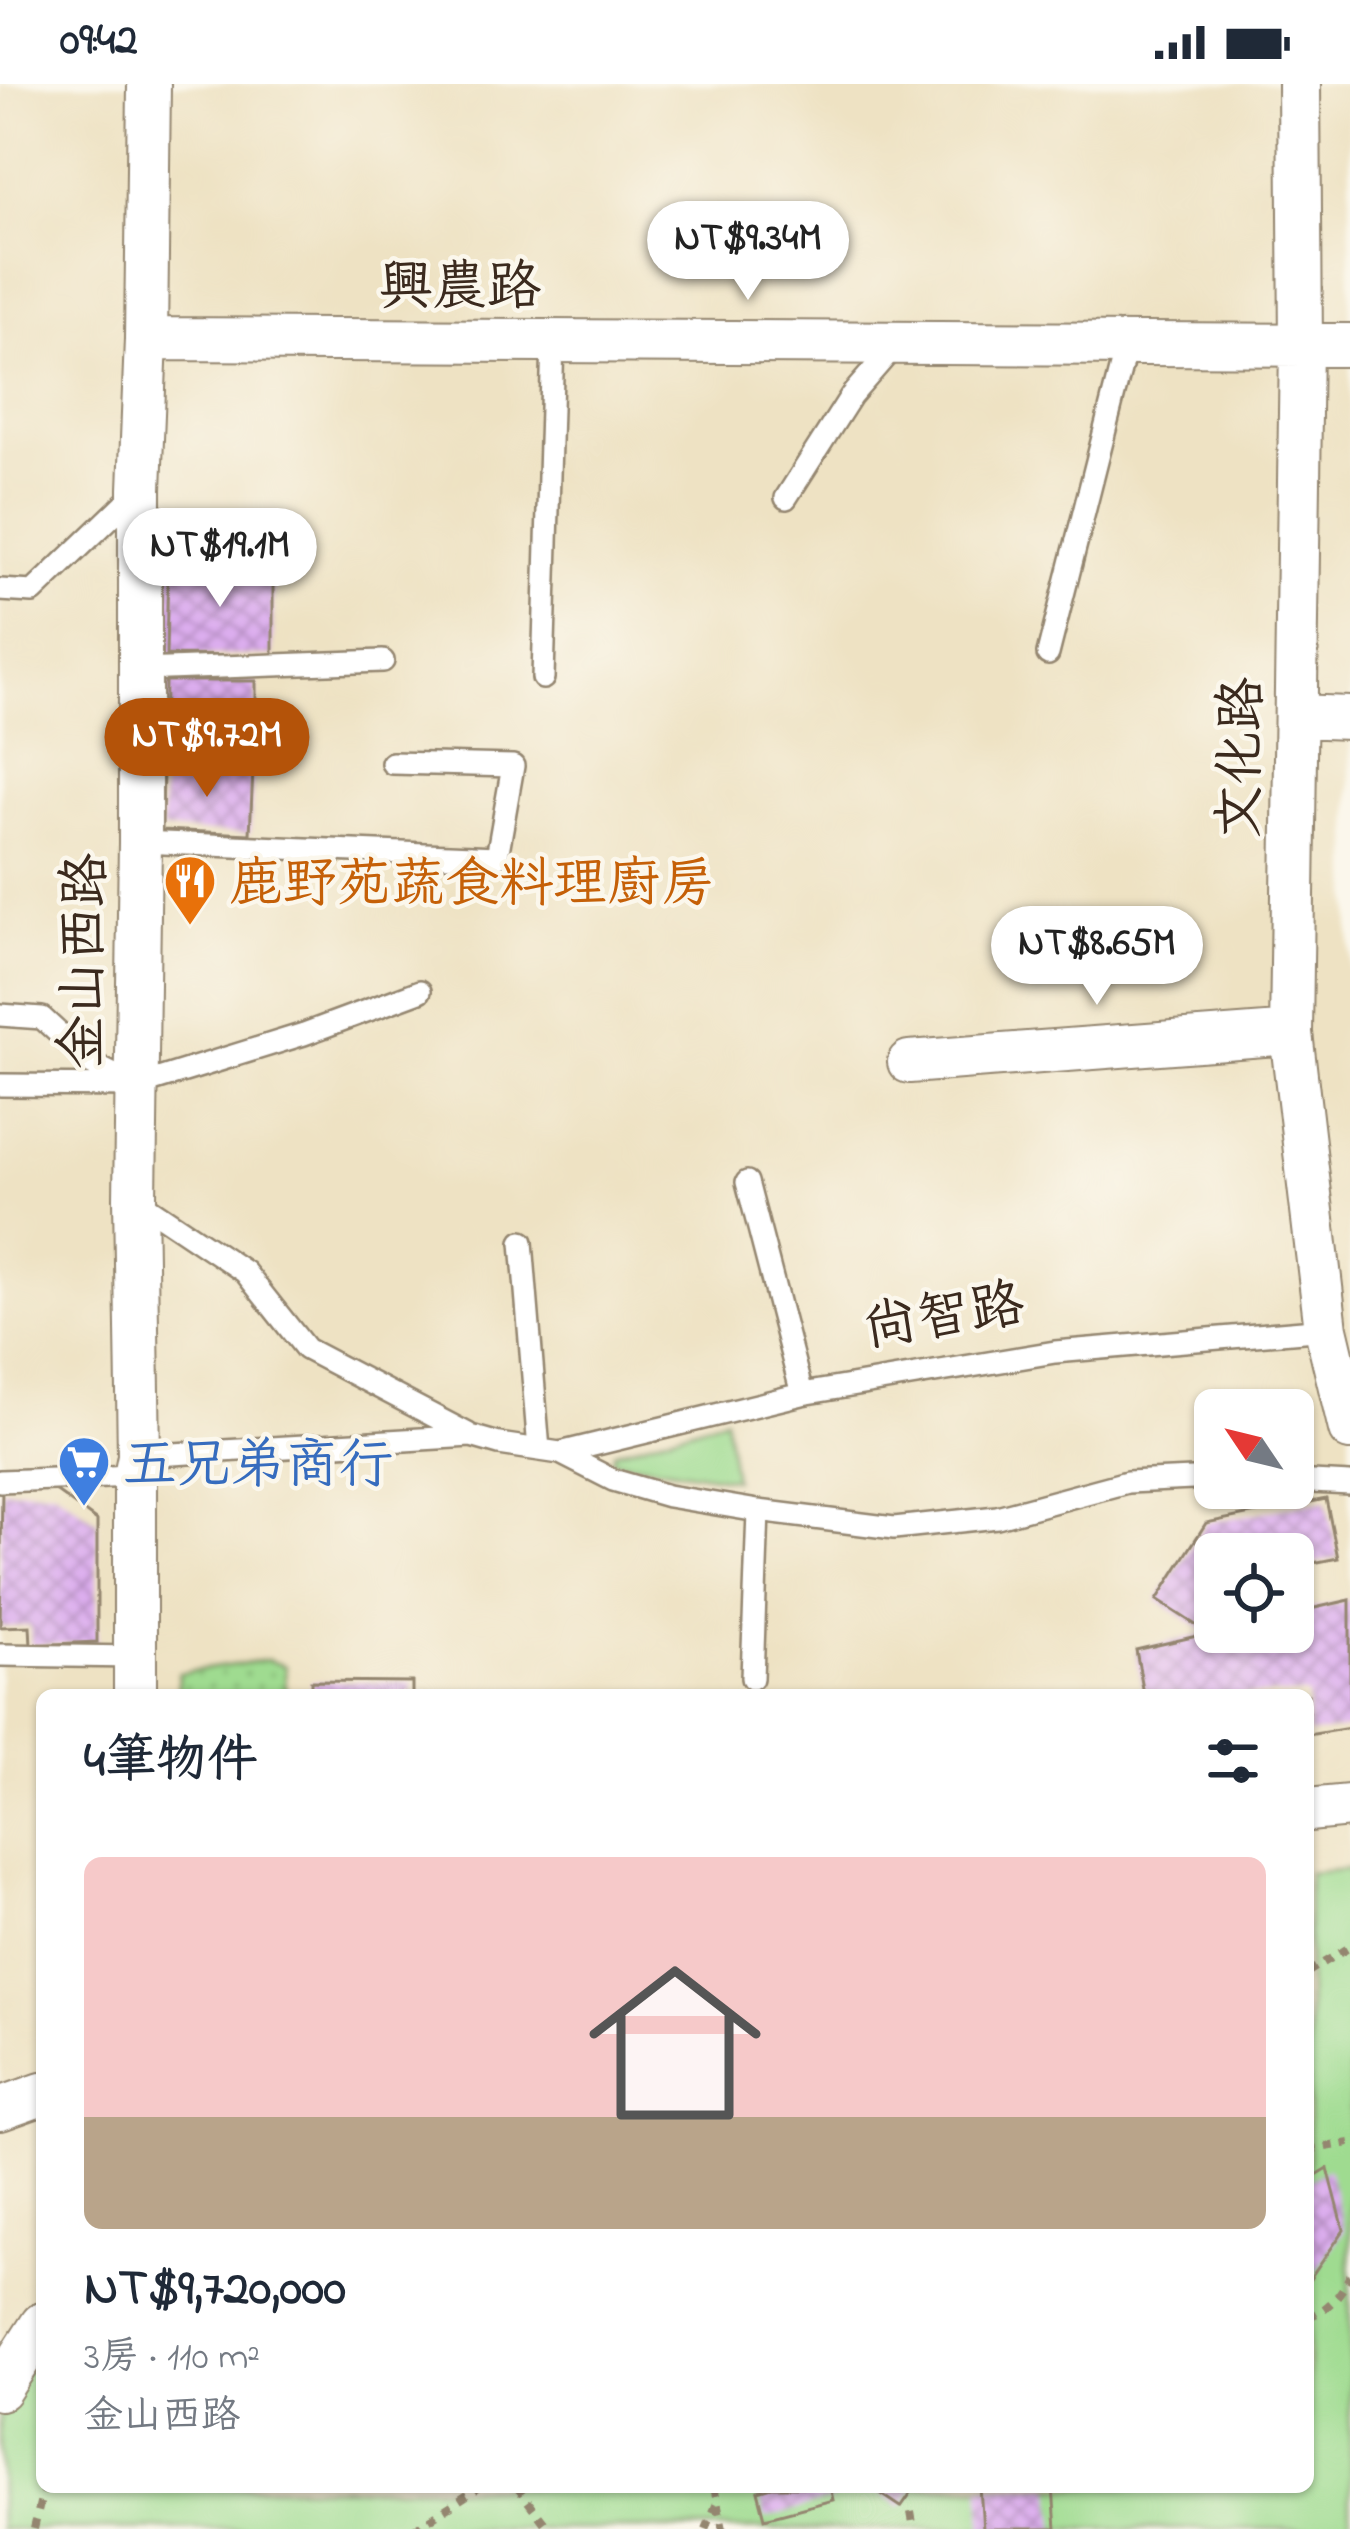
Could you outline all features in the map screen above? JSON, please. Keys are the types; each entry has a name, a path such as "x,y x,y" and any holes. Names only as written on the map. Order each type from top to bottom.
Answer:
{"street":[{"name":"金山西路","path":"135,1676 140,489 148,84"},
{"name":"文化路","path":"1299,84 1301,344 1291,1033 1338,1324 1350,1430"},
{"name":"興農路","path":"146,339 1350,345"},
{"path":"1296,716 1350,718"},
{"path":"909,1062 1291,1033"},
{"path":"1314,1809 1350,1805"},
{"path":"0,2109 36,2096"},
{"path":"0,2389 36,2333"}],"lane":[{"path":"543,678 554,341"},
{"path":"786,498 851,395 897,343"},
{"path":"1048,654 1127,344"},
{"path":"0,590 33,592 140,489"},
{"path":"140,670 383,661"},
{"path":"140,842 497,857 513,766 392,763"},
{"path":"0,1085 136,1086 304,1034 420,991"},
{"path":"0,1015 41,1018 92,1064 136,1086"},
{"path":"747,1182 802,1394"},
{"path":"135,1198 245,1272 306,1349 471,1436 549,1451 613,1480 668,1496 894,1528 997,1517 1127,1482 1194,1479"},
{"path":"523,1241 549,1451"},
{"name":"尚智路","path":"549,1451 802,1394 1055,1352 1338,1324"},
{"path":"0,1481 471,1436"},
{"path":"1314,1482 1350,1484"},
{"path":"752,1678 758,1511"},
{"path":"0,1655 135,1676"}],"path":[{"path":"1314,1968 1350,1947"},
{"path":"1314,2149 1350,2143"},
{"path":"1314,2315 1344,2289 1350,2275"},
{"path":"34,2529 43,2493"},
{"path":"414,2529 471,2493"},
{"path":"522,2493 549,2529"},
{"path":"715,2493 724,2529"},
{"path":"706,2529 717,2502"},
{"path":"911,2512 914,2529"}],"green space":[{"path":"725,1418 734,1479 612,1460 614,1452"},
{"path":"268,1660 285,1666 286,1689 178,1689 178,1673"},
{"path":"1350,1869 1350,2529 0,2529 0,2416 36,2358 36,2493 1314,2493 1314,1872"}],"building":[{"path":"168,564 273,564 273,656 166,655"},
{"path":"165,681 256,681 256,762 164,761"},
{"path":"163,767 253,770 250,834 162,830"},
{"path":"2,1489 54,1490 97,1521 97,1642 31,1645 30,1626 0,1627"},
{"path":"1326,1499 1338,1558 1314,1563 1314,1533 1200,1533 1206,1523 1276,1509 1314,1509 1314,1501"},
{"path":"1194,1542 1194,1624 1157,1600"},
{"path":"1350,1600 1350,1728 1314,1734 1314,1689 1143,1689 1136,1650 1194,1637 1194,1653 1314,1653 1314,1608"},
{"path":"311,1681 412,1682 412,1689 311,1689"},
{"path":"1328,2168 1344,2230 1314,2273 1314,2176"},
{"path":"759,2493 831,2493 833,2500 765,2518"},
{"path":"880,2493 911,2493 901,2507"},
{"path":"980,2493 1053,2493 1056,2529 983,2529"}],"place":[{"name":"鹿野苑蔬食料理廚房","path":"190,927"},
{"name":"五兄弟商行","path":"84,1508"}]}
